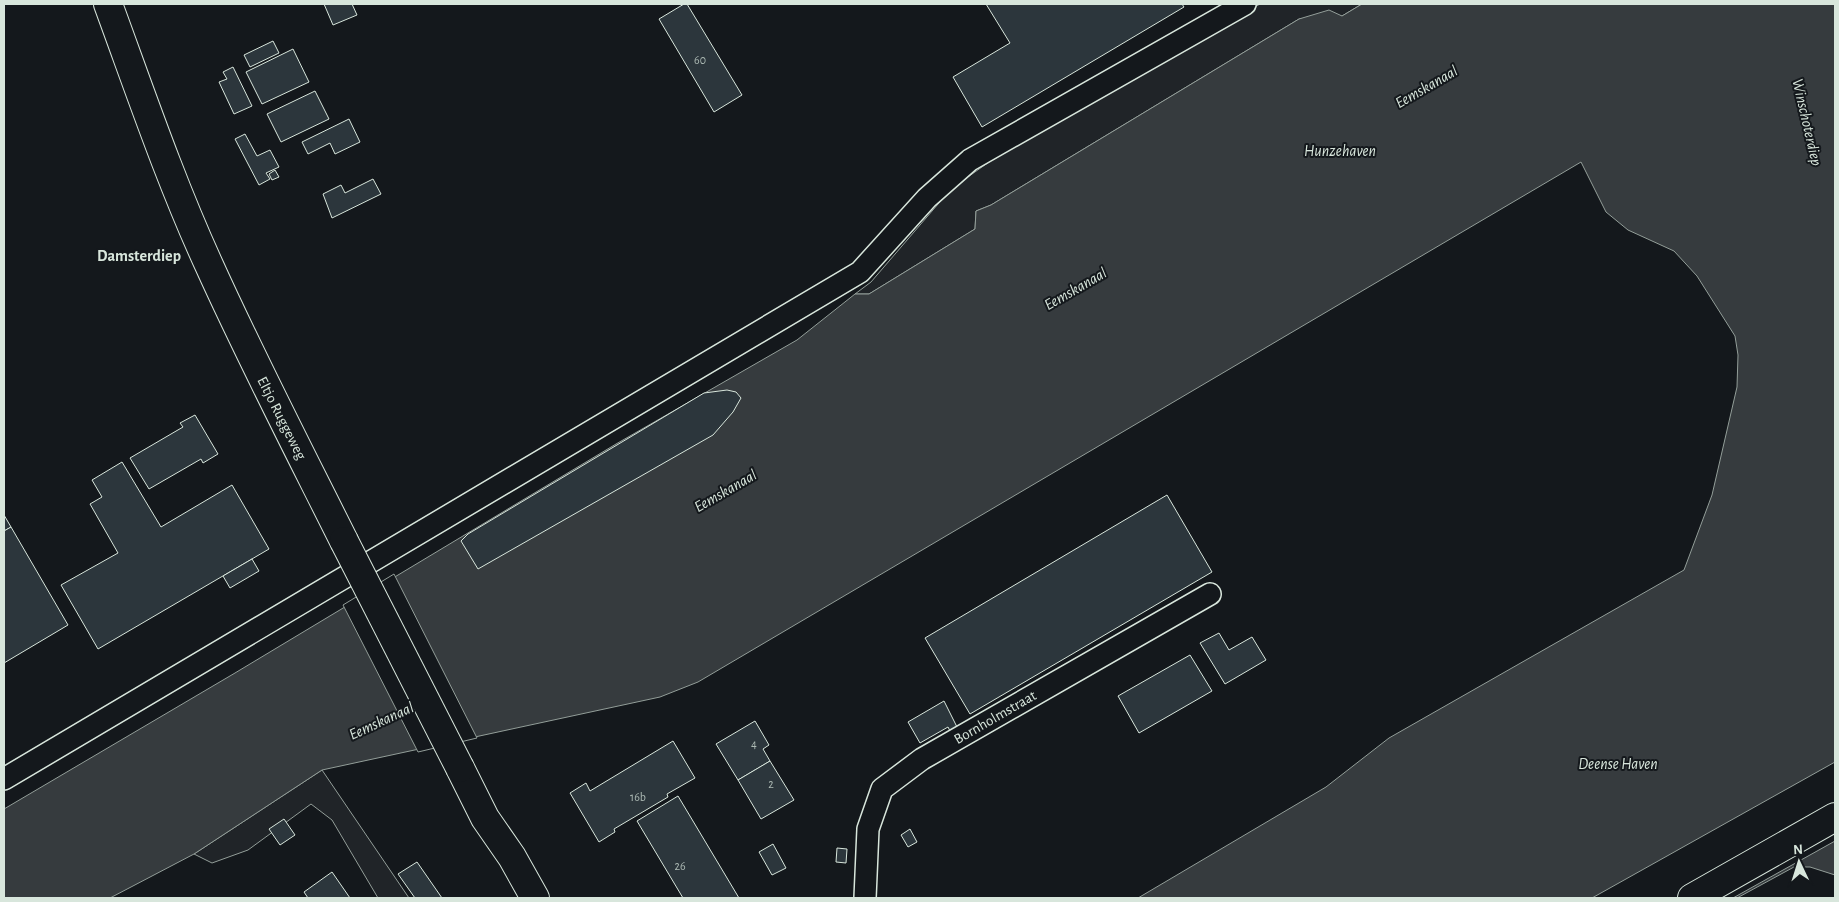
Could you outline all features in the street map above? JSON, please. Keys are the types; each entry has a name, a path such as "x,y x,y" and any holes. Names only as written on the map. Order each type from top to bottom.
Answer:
{"street":[{"name":"Eltjo Ruggeweg","path":"108,4 170,174 208,264 252,358 485,818 512,857 535,898"},
{"path":"4,779 860,272 927,198 970,160 1245,4"},
{"name":"Bornholmstraat","path":"865,898 868,829 882,789 922,759 1210,594"},
{"path":"1692,898 1835,816"},
{"name":"Eltjo Ruggeweg","path":"485,818 498,862 516,898"}],"shaded area":[{"path":"1260,4 1362,4 1342,16 1299,19 991,205 976,211 975,229 869,294 855,294 871,282 951,189 989,162"},
{"path":"322,770 409,898 378,898 332,820 311,804 248,850 212,863 194,854"}],"water":[{"path":"1362,4 1835,4 1835,875 1810,867 1794,867 1737,898 1138,898 1326,787 1389,738 1684,570 1712,495 1737,387 1738,355 1735,336 1697,276 1674,251 1628,230 1606,212 1581,162 698,682 660,697 322,770 194,854 110,898 4,898 4,809 235,673 616,444 797,340 855,294 869,294 975,229 976,211 991,205 1299,19 1329,10 1342,16"}],"pier":[{"path":"394,574 477,738 418,752 343,605"},
{"path":"1835,762 1835,841 1733,898 1592,898"}],"building":[{"path":"324,4 352,4 357,15 333,25"},
{"path":"687,4 742,95 714,112 659,19"},
{"path":"986,4 1182,4 1184,7 982,127 953,77 1010,43"},
{"path":"273,41 279,53 250,67 244,55"},
{"path":"293,49 309,82 262,104 246,72"},
{"path":"233,67 252,106 234,114 219,82 227,79 223,72"},
{"path":"315,91 329,119 281,142 267,114"},
{"path":"349,119 360,142 335,154 330,143 308,154 302,142"},
{"path":"245,134 257,156 270,150 279,167 266,173 270,179 259,185 235,139"},
{"path":"275,170 279,177 272,180 269,174"},
{"path":"373,179 381,194 332,218 323,194 341,185 345,193"},
{"path":"727,390 736,392 741,398 733,412 713,435 478,569 461,541 468,534 704,393"},
{"path":"195,415 218,454 203,463 201,459 149,489 130,458 183,427 180,423"},
{"path":"122,462 161,527 232,485 269,549 98,649 61,585 118,553 90,504 102,497 92,480"},
{"path":"1167,495 1212,572 970,714 925,638"},
{"path":"4,515 11,527 4,531"},
{"path":"11,527 68,625 4,663 4,531"},
{"path":"252,559 259,571 230,588 223,576"},
{"path":"1219,633 1229,650 1252,637 1266,660 1225,684 1200,643"},
{"path":"1190,655 1212,691 1139,733 1118,696"},
{"path":"944,701 957,727 950,731 948,727 920,743 908,722"},
{"path":"755,721 769,745 763,749 770,761 738,780 716,744"},
{"path":"673,741 695,778 667,794 668,797 614,829 615,832 599,842 570,793 586,783 590,791"},
{"path":"770,761 794,800 761,819 738,780"},
{"path":"678,796 739,898 683,898 637,821"},
{"path":"284,819 295,835 280,845 269,829"},
{"path":"910,829 917,842 908,847 901,835"},
{"path":"773,844 786,868 772,875 759,852"},
{"path":"837,848 847,849 846,863 836,862"},
{"path":"417,862 442,898 415,898 398,874"},
{"path":"332,872 350,898 308,898 304,892"}],"district":[{"name":"Damsterdiep","path":"139,255"}],"water label":[{"name":"Eemskanaal","path":"1426,86"},
{"name":"Winschoterdiep","path":"1808,122"},
{"name":"Hunzehaven","path":"1340,150"},
{"name":"Eemskanaal","path":"1075,288"},
{"name":"Eemskanaal","path":"725,490"},
{"name":"Eemskanaal","path":"381,720"},
{"name":"Deense Haven","path":"1618,763"}]}
